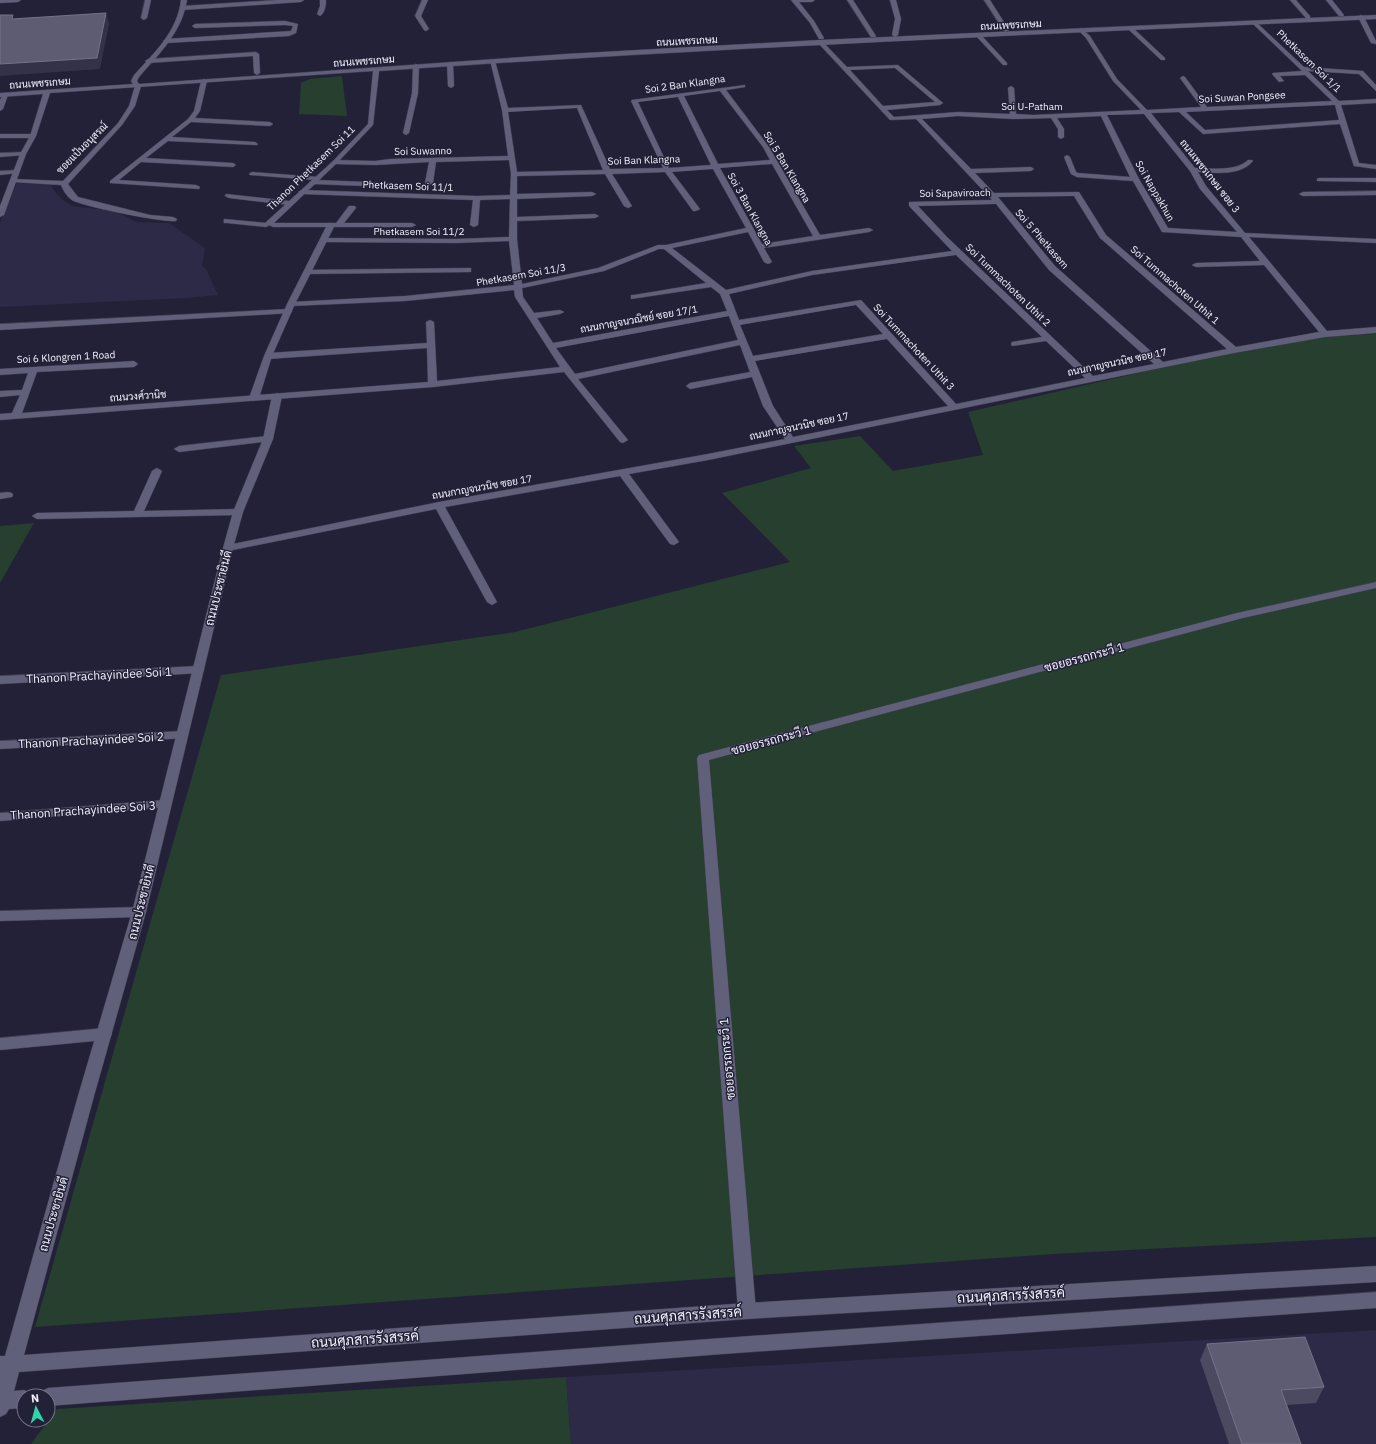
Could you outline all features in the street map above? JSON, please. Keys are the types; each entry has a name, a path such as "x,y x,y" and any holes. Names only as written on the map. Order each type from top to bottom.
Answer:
{"street":[{"path":"0,1 18,0"},
{"path":"144,18 148,0"},
{"name":"ซอยแป้นอนุสรณ์","path":"14,181 65,183 120,124 132,106 136,76 180,23 184,0"},
{"path":"183,8 246,6 301,0"},
{"path":"320,14 323,6 323,0"},
{"path":"425,0 418,16 426,29"},
{"path":"794,0 812,0"},
{"path":"794,0 812,22 820,40 844,69 883,108 940,103 896,66 844,69"},
{"path":"850,0 873,36"},
{"path":"893,0 898,19 895,36"},
{"path":"987,0 1006,30"},
{"path":"1293,0 1308,17"},
{"path":"1329,0 1342,15"},
{"name":"ถนนเพชรเกษม","path":"820,40 979,36 1081,30 1104,27 1130,28 1255,23 1308,17 1376,13"},
{"name":"ถนนเพชรเกษม","path":"2,93 47,92 257,73 873,36 1376,17"},
{"path":"1361,18 1374,43"},
{"path":"166,41 289,34 294,32 296,25 285,23 195,26"},
{"name":"Phetkasem Soi 1/1","path":"1255,23 1337,102 1356,165 1375,169"},
{"path":"1130,28 1162,59"},
{"name":"ถนนเพชรเกษม ซอย 3","path":"1081,30 1088,37 1115,80 1147,113 1193,170 1203,186 1325,334"},
{"path":"979,36 1005,64"},
{"path":"148,61 256,54 257,73"},
{"name":"ถนนเพชรเกษม","path":"2,93 376,70 565,54"},
{"path":"492,61 505,110 514,174 513,239 519,297 566,369 623,440"},
{"path":"450,64 451,86"},
{"path":"406,133 415,93 416,66"},
{"name":"Thanon Phetkasem Soi 11","path":"267,225 335,162 371,124 376,70"},
{"path":"1281,81 1275,74 1306,71 1360,72 1374,83 1376,90"},
{"path":"1183,78 1205,109"},
{"path":"196,187 112,182 190,120 197,111 204,81"},
{"name":"Soi 2 Ban Klangna","path":"696,209 667,170 634,101 744,86"},
{"path":"1010,88 1013,117"},
{"name":"Soi 5 Ban Klangna","path":"722,89 766,147 818,238"},
{"path":"0,215 14,181 22,154 33,136 47,92"},
{"path":"0,109 2,93"},
{"name":"Soi 3 Ban Klangna","path":"680,94 715,166 768,262"},
{"name":"Soi Suwan Pongsee","path":"1147,113 1376,101"},
{"path":"505,110 579,106 606,171 628,206"},
{"name":"Soi U-Patham","path":"883,108 892,119 958,114 1013,117 1147,113"},
{"path":"1181,111 1202,132 1343,122"},
{"name":"Soi Nappakhun","path":"1104,114 1135,179 1165,230 1244,236"},
{"path":"1053,116 1061,128 1061,136"},
{"name":"Soi 5 Phetkasem","path":"918,118 992,195 1052,268 1160,364"},
{"path":"190,120 270,124"},
{"path":"0,136 33,136"},
{"path":"166,139 255,144"},
{"path":"15,144 30,143"},
{"path":"0,155 22,154"},
{"path":"1067,157 1073,173 1077,175 1135,179"},
{"name":"Soi Suwanno","path":"335,162 375,163 390,161 512,158"},
{"path":"138,160 232,165"},
{"path":"429,183 433,161"},
{"path":"1193,170 1233,169 1245,166 1250,161"},
{"name":"Soi Ban Klangna","path":"514,174 667,170 774,162"},
{"path":"970,171 1031,169"},
{"path":"0,173 17,172"},
{"path":"252,174 392,185"},
{"path":"1319,180 1376,180"},
{"path":"65,183 66,189 75,199 150,217 173,219"},
{"name":"Phetkasem Soi 11/1","path":"302,192 477,198 514,198 592,194"},
{"path":"1303,194 1376,193"},
{"name":"Soi Tummachoten Uthit 1","path":"992,195 1076,194 1103,236 1234,350"},
{"path":"229,196 289,203"},
{"path":"474,225 477,198"},
{"name":"Soi Sapaviroach","path":"912,204 997,202"},
{"name":"Soi Tummachoten Uthit 2","path":"912,204 958,252 1091,379"},
{"path":"254,398 268,356 289,307 307,272 334,225 352,208"},
{"path":"514,219 595,216"},
{"path":"227,221 267,225"},
{"name":"Thanon Phetkasem Soi 11","path":"267,225 412,225"},
{"name":"Phetkasem Soi 11/3","path":"0,327 440,297 517,286 594,272 658,247 666,247 749,230"},
{"path":"759,247 869,230"},
{"path":"1244,236 1376,241"},
{"name":"Phetkasem Soi 11/2","path":"324,240 456,241 513,239"},
{"path":"666,247 724,293 768,406 790,439"},
{"path":"724,293 812,273 958,252"},
{"path":"1196,264 1266,263"},
{"path":"307,272 468,270"},
{"path":"634,297 713,284"},
{"name":"Soi Tummachoten Uthit 3","path":"735,323 858,302 953,406"},
{"path":"531,316 560,312"},
{"name":"ถนนกาญจนวณิชย์ ซอย 17/1","path":"551,346 731,313"},
{"path":"430,322 433,384"},
{"name":"ถนนกาญจนวนิช ซอย 17","path":"228,548 439,505 623,473 1160,364 1325,334 1376,330"},
{"path":"750,359 889,336"},
{"path":"1015,344 1048,338"},
{"path":"573,377 742,342"},
{"path":"268,356 431,345"},
{"name":"Soi 6 Klongren 1 Road","path":"0,372 134,364"},
{"name":"ถนนวงศ์วานิช","path":"0,417 433,384 566,369"},
{"path":"16,416 34,370"},
{"path":"690,386 755,374"},
{"path":"0,394 25,392"},
{"name":"ถนนประชายินดี","path":"0,1403 6,1365 105,1034 139,912 228,548 238,512 268,439 277,396"},
{"path":"179,448 268,439"},
{"path":"138,514 156,471"},
{"path":"623,473 674,542"},
{"path":"439,505 492,602"},
{"path":"37,516 238,512"},
{"name":"ซอยอรรถกระวี 1","path":"747,1311 703,758 1241,615 1376,586"},
{"name":"Thanon Prachayindee Soi 1","path":"0,680 198,670"},
{"name":"Thanon Prachayindee Soi 2","path":"0,745 182,734"},
{"name":"Thanon Prachayindee Soi 3","path":"0,816 165,804"},
{"path":"0,916 139,912"},
{"path":"0,1044 105,1034"},
{"name":"ถนนศุภสารรังสรรค์","path":"6,1365 747,1311 1376,1274"},
{"path":"56,1396 731,1345 1376,1300"},
{"path":"0,1403 16,1400"}],"shaded area":[{"path":"17,183 50,184 63,200 72,206 114,211 136,222 169,223 205,248 202,266 206,269 218,295 186,298 0,307 0,223"},
{"path":"1376,1330 1376,1444 571,1444 566,1377"}],"green space":[{"path":"342,76 347,116 299,114 301,83 310,79"},
{"path":"1376,334 1376,1237 1053,1254 35,1327 221,675 515,632 790,562 722,493 811,468 794,446 860,436 893,471 983,455 968,412 1208,357 1318,337"},
{"path":"34,523 0,583 0,526"},
{"path":"566,1377 571,1444 31,1444 43,1428 56,1428 57,1409"}],"building":[{"path":"106,13 97,58 0,64 0,15 13,15 12,19"},
{"path":"1305,1337 1324,1387 1281,1390 1301,1444 1242,1444 1207,1344"}]}
